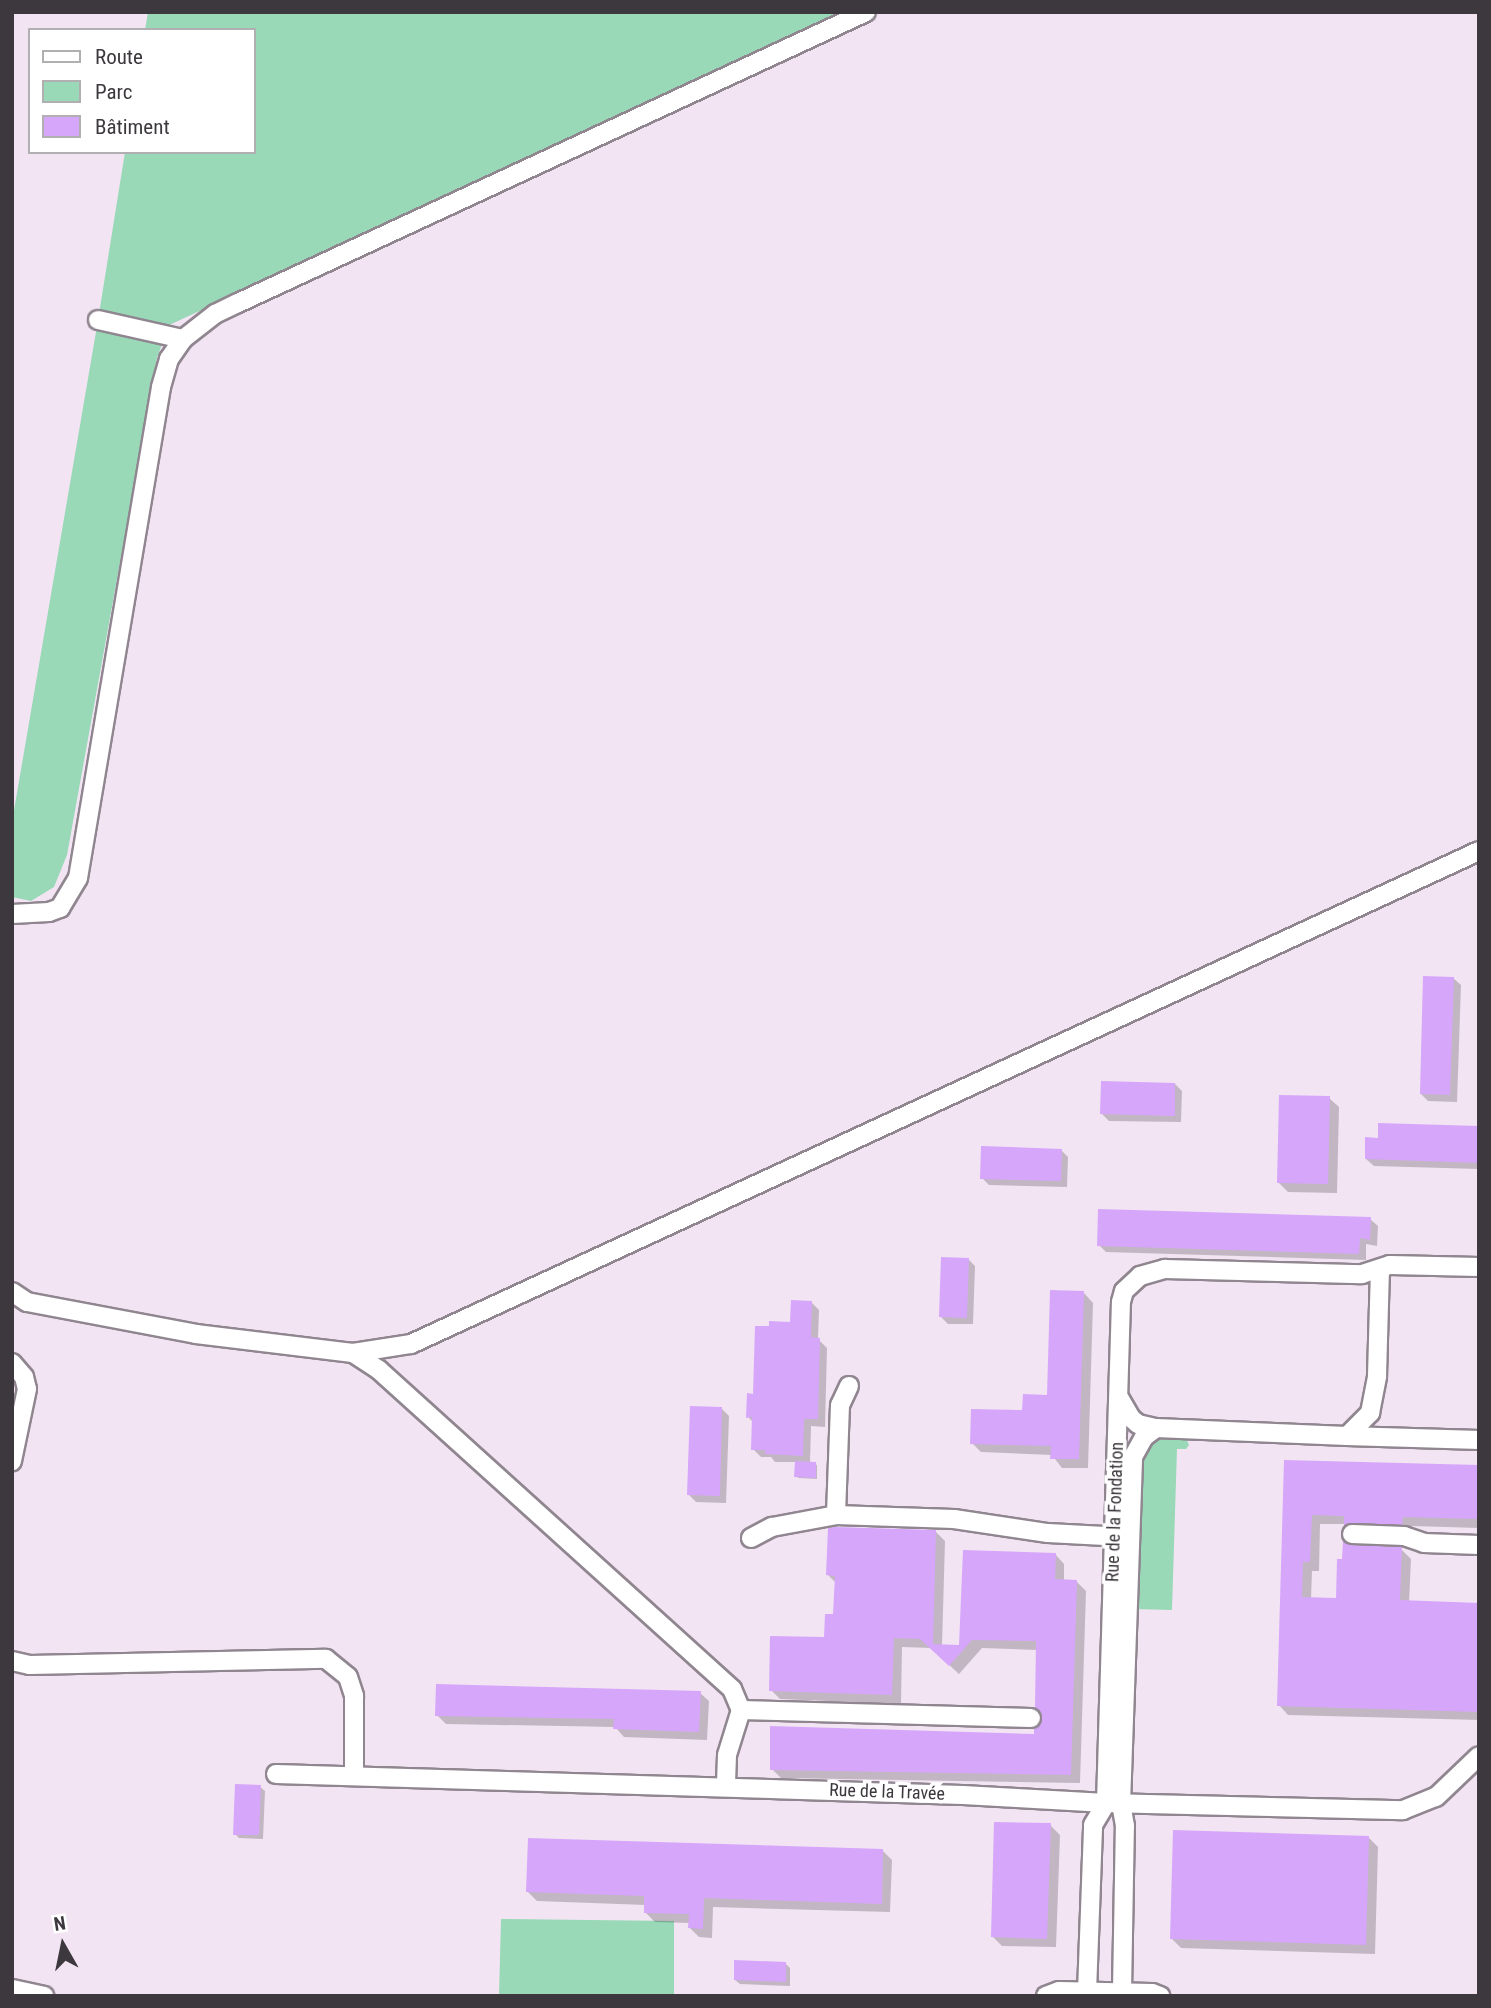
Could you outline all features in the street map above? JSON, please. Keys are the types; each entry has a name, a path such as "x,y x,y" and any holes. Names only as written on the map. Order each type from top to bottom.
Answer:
{"street":[{"path":"12,914 49,912 60,908 78,878 160,387 169,359 183,339 203,322 238,303 866,12"},
{"path":"98,320 183,339"},
{"path":"12,1292 27,1302 196,1334 353,1353 411,1344 1479,851"},
{"name":"Rue de la Fondation","path":"1122,1992 1125,1826 1114,1803 1123,1537 1119,1396 1121,1302 1124,1291 1140,1276 1165,1269 1362,1274 1390,1265 1479,1267"},
{"path":"1347,1436 1370,1413 1377,1376 1380,1269"},
{"path":"353,1353 379,1370 732,1689 741,1710 727,1755 726,1787"},
{"path":"12,1363 24,1377 27,1389 12,1461"},
{"path":"836,1515 839,1405 849,1386"},
{"path":"1119,1396 1131,1418 1138,1424 1156,1428 1479,1440"},
{"name":"Rue de la Fondation","path":"1123,1537 1133,1458 1144,1437 1156,1428"},
{"path":"751,1538 772,1527 836,1515 954,1519 1048,1533 1123,1537"},
{"path":"1352,1534 1404,1536 1424,1543 1479,1545"},
{"path":"12,1661 30,1665 326,1659 348,1677 354,1696 354,1776"},
{"path":"741,1710 1031,1718"},
{"name":"Rue de la Travée","path":"276,1774 726,1787 1114,1803 1404,1810 1436,1797 1479,1756"},
{"name":"Rue de la Fondation","path":"1087,1992 1093,1825 1114,1803"},
{"path":"12,1989 44,1996"},
{"path":"1046,1996 1059,1991 1122,1992 1160,1996"}],"shaded area":[{"path":"12,12 1479,12 1479,1996 12,1996"}],"green space":[{"path":"148,12 842,12 165,327 99,314 125,154 256,154 256,28 145,28"},
{"path":"97,326 163,341 157,358 67,855 54,887 31,901 12,897 12,822"},
{"path":"1158,1436 1185,1436 1189,1445 1186,1449 1177,1449 1172,1610 1134,1609 1138,1465 1142,1450"},
{"path":"501,1919 674,1921 674,1996 499,1996"}],"building":[{"path":"1423,976 1454,977 1450,1095 1420,1094"},
{"path":"1101,1081 1175,1083 1175,1116 1100,1114"},
{"path":"1279,1095 1330,1096 1328,1184 1277,1183"},
{"path":"1378,1123 1479,1126 1479,1163 1365,1159 1365,1137 1378,1138"},
{"path":"981,1146 1062,1149 1061,1181 980,1179"},
{"path":"1098,1209 1371,1217 1370,1240 1360,1238 1359,1254 1097,1246"},
{"path":"941,1257 969,1258 967,1318 939,1317"},
{"path":"1050,1290 1084,1291 1079,1459 1050,1459 1051,1446 970,1444 971,1409 1022,1410 1023,1394 1047,1395"},
{"path":"791,1300 812,1301 811,1337 820,1338 818,1419 804,1419 803,1456 765,1454 765,1450 751,1450 752,1417 746,1418 747,1393 753,1394 755,1326 769,1326 769,1321 790,1322"},
{"path":"690,1406 722,1407 720,1496 687,1495"},
{"path":"1284,1460 1479,1465 1479,1519 1403,1517 1402,1525 1352,1523 1344,1527 1344,1516 1312,1515 1310,1562 1303,1562 1302,1597 1336,1598 1337,1559 1342,1559 1343,1541 1352,1545 1402,1547 1400,1600 1479,1603 1479,1712 1277,1706"},
{"path":"795,1461 816,1462 816,1478 794,1477"},
{"path":"828,1528 936,1530 933,1644 959,1645 963,1550 1056,1553 1055,1579 1077,1580 1071,1775 770,1770 770,1726 1034,1734 1034,1729 1042,1719 1041,1712 1035,1708 1036,1641 972,1640 949,1666 920,1639 894,1638 892,1695 769,1691 770,1636 824,1637 825,1614 833,1614 835,1576 826,1575"},
{"path":"436,1684 701,1691 699,1732 613,1729 614,1719 435,1716"},
{"path":"235,1784 261,1785 259,1835 233,1835"},
{"path":"994,1822 1051,1823 1047,1939 991,1937"},
{"path":"1173,1830 1369,1836 1366,1945 1170,1939"},
{"path":"528,1838 883,1849 882,1904 704,1898 703,1929 688,1928 689,1914 644,1913 644,1896 526,1892"},
{"path":"734,1960 786,1962 786,1982 734,1980"}]}
